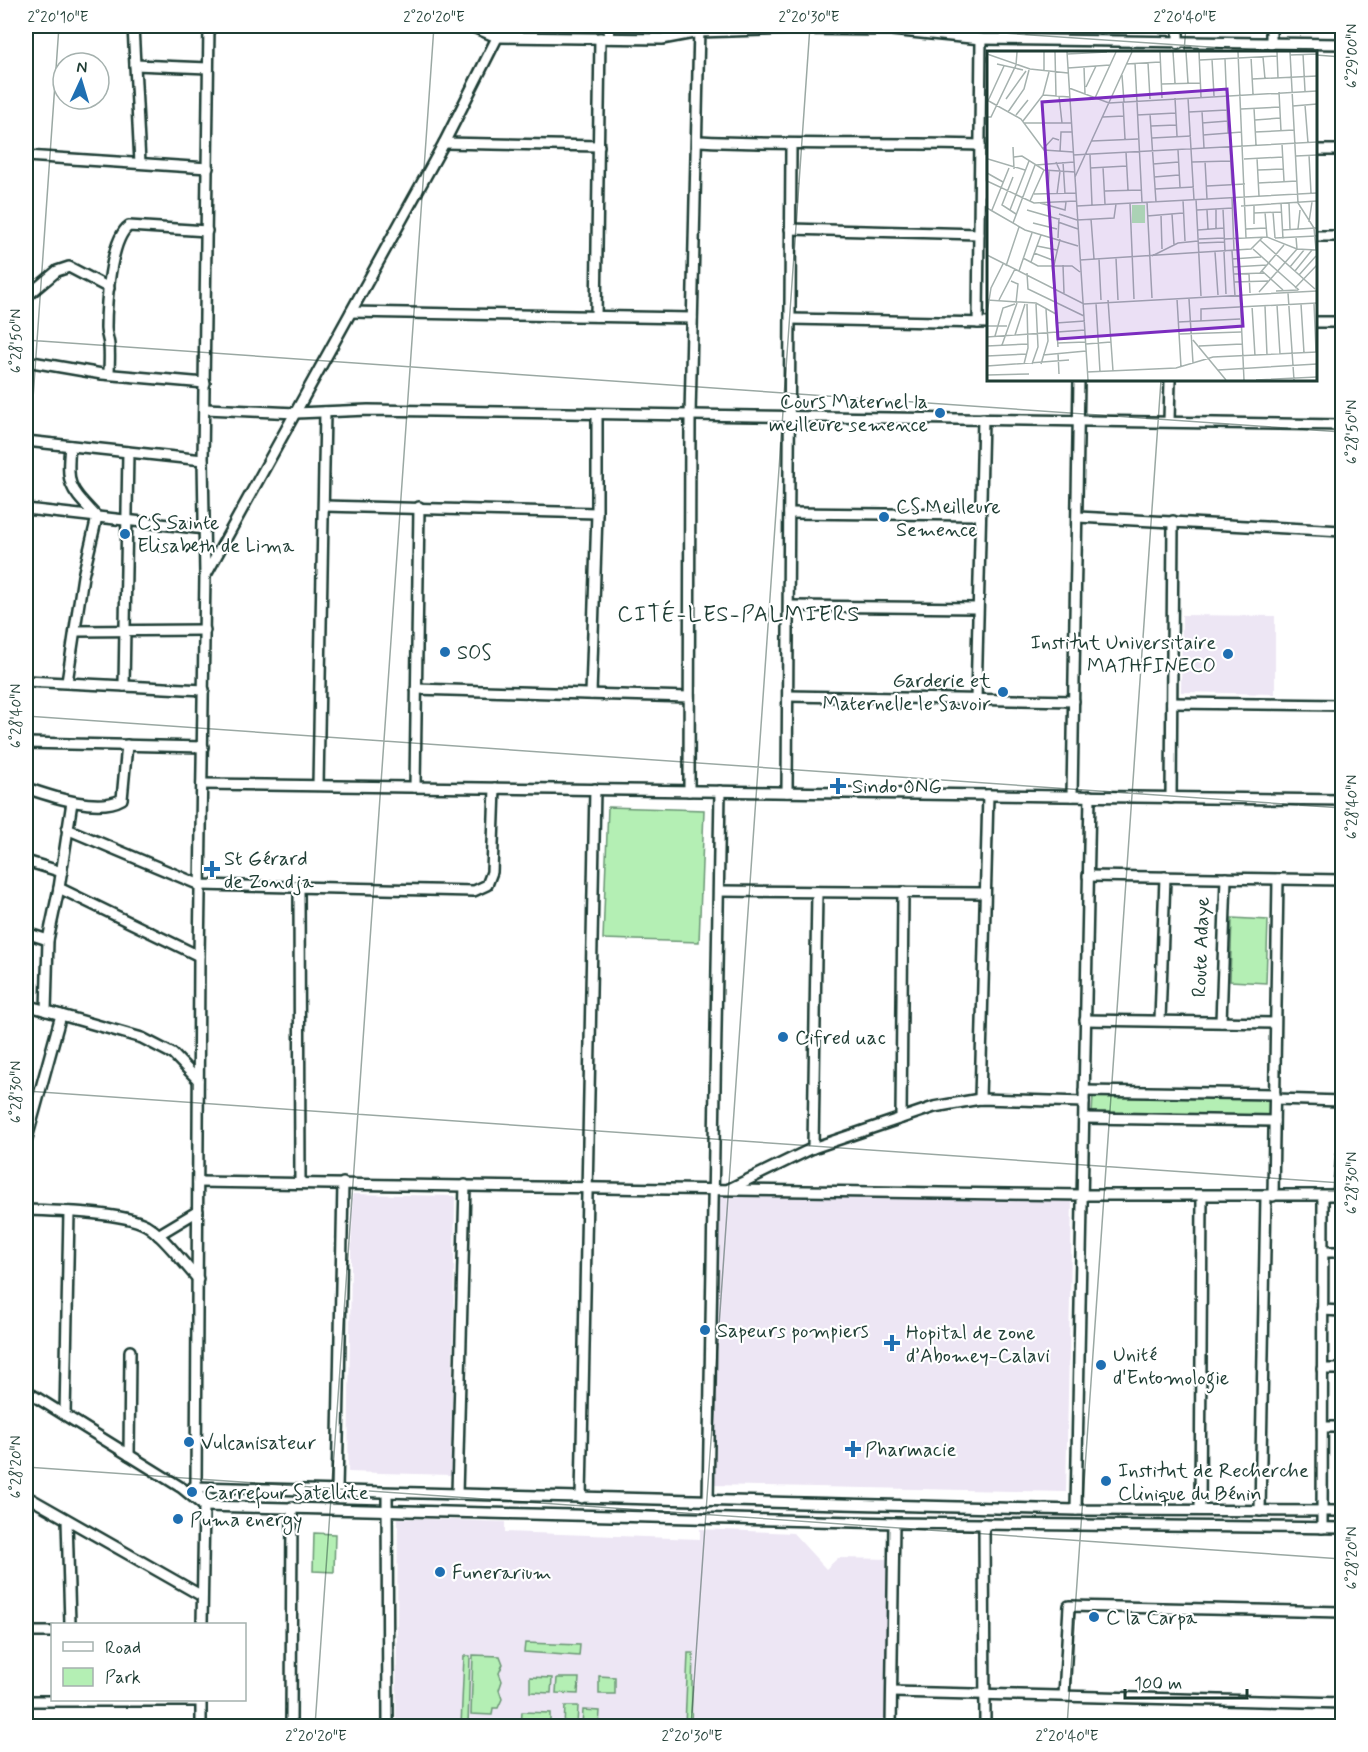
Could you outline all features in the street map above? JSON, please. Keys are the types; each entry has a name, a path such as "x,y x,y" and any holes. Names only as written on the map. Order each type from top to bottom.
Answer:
{"street":[{"path":"133,26 140,163"},
{"path":"202,1623 204,1506 196,1487 199,956 206,575 203,460 209,26"},
{"path":"471,26 497,37 662,39 699,29 797,27 891,28 981,39 1178,44 1342,44"},
{"path":"206,575 444,143 503,26"},
{"path":"597,316 599,146 604,38 609,26"},
{"path":"1178,26 1178,44"},
{"path":"1271,26 1271,44"},
{"path":"689,791 690,415 699,29"},
{"path":"978,323 981,39"},
{"path":"1079,41 1079,51"},
{"path":"135,65 208,68"},
{"path":"697,141 791,146 884,141 981,145"},
{"path":"444,143 599,146"},
{"path":"787,792 790,606 787,416 791,320 791,146"},
{"path":"1317,150 1342,150"},
{"path":"26,156 208,168"},
{"path":"109,374 109,347 106,331 109,288 117,239 129,226 207,231"},
{"path":"790,229 979,234"},
{"path":"1317,236 1342,237"},
{"path":"26,297 57,271 69,267 109,288"},
{"path":"351,312 692,318"},
{"path":"791,320 987,323"},
{"path":"1317,322 1342,322"},
{"path":"26,361 109,374 205,383"},
{"path":"1072,796 1079,381"},
{"path":"1169,421 1170,381"},
{"path":"205,409 296,413 787,416 1342,425"},
{"path":"318,785 325,412"},
{"path":"591,694 597,513 597,414"},
{"path":"976,699 976,608 983,419"},
{"path":"26,441 203,460"},
{"path":"70,446 67,477 76,495 97,518"},
{"path":"124,686 123,630 129,521 128,452"},
{"path":"324,506 597,513"},
{"path":"415,787 419,507"},
{"path":"26,509 205,529"},
{"path":"789,513 979,515"},
{"path":"1078,516 1342,531"},
{"path":"68,682 83,576 97,518"},
{"path":"1171,798 1173,521"},
{"path":"790,606 976,608"},
{"path":"75,631 205,630"},
{"path":"26,681 204,690"},
{"path":"416,689 689,697"},
{"path":"788,696 1074,701"},
{"path":"1172,702 1342,705"},
{"path":"26,743 203,747"},
{"path":"26,788 72,802 114,803 122,799 127,745"},
{"path":"202,784 1342,800"},
{"path":"67,830 200,885 474,891 487,885 492,872 495,788"},
{"path":"580,1497 595,789"},
{"path":"708,1501 720,791"},
{"path":"980,1099 988,795"},
{"path":"1076,1510 1090,796"},
{"path":"46,1011 48,940 62,872 72,802"},
{"path":"26,861 62,872"},
{"path":"1088,876 1342,880"},
{"path":"1160,1020 1165,877"},
{"path":"1218,1020 1223,878"},
{"path":"1260,1511 1269,1196 1275,1097 1274,1023 1278,879"},
{"path":"59,888 199,956"},
{"path":"299,888 300,1183"},
{"path":"718,891 985,893"},
{"path":"813,1148 817,892"},
{"path":"901,1118 903,892"},
{"path":"26,933 48,940"},
{"path":"26,1005 142,1038 173,1054 198,1080"},
{"path":"26,1142 61,1015"},
{"path":"1085,1020 1218,1020 1274,1023"},
{"path":"1084,1091 1342,1101"},
{"path":"26,1096 37,1099"},
{"path":"727,1190 813,1148 934,1107 980,1099 1084,1102"},
{"path":"1084,1118 1274,1121"},
{"path":"198,1182 1082,1195 1323,1196 1340,1195 1342,1156"},
{"path":"337,1491 343,1183"},
{"path":"457,1494 465,1185"},
{"path":"1200,1510 1202,1196"},
{"path":"1322,1528 1323,1196"},
{"path":"26,1210 69,1212 136,1221 158,1235 198,1279"},
{"path":"158,1235 198,1211"},
{"path":"65,1415 69,1212"},
{"path":"1323,1252 1342,1252"},
{"path":"1323,1310 1342,1311"},
{"path":"129,1455 130,1351"},
{"path":"1322,1369 1342,1369"},
{"path":"26,1391 182,1488 204,1506 984,1524 1342,1528"},
{"path":"1322,1427 1342,1427"},
{"path":"182,1488 1076,1510 1342,1511"},
{"path":"387,1493 388,1726"},
{"path":"26,1496 202,1596"},
{"path":"291,1726 292,1507"},
{"path":"67,1520 70,1623"},
{"path":"891,1726 894,1522"},
{"path":"984,1524 985,1726"},
{"path":"1064,1696 1069,1606 1342,1612"},
{"path":"26,1632 51,1632"},
{"path":"892,1692 1342,1703"},
{"path":"26,1701 51,1701"},
{"path":"201,1701 201,1726"}],"shaded area":[{"name":"Institut Universitaire MATHFINECO","path":"1182,615 1275,616 1275,694 1181,692"},
{"path":"352,1194 455,1196 451,1475 348,1472"},
{"name":"Hopital de zone d’Abomey-Calavi","path":"717,1194 1072,1201 1066,1492 712,1485"},
{"path":"398,1518 505,1522 505,1532 700,1539 700,1529 793,1533 826,1569 838,1558 892,1559 889,1726 396,1726"}],"green space":[{"path":"608,807 704,810 699,942 603,939"},
{"path":"1232,918 1268,920 1266,983 1230,981"},
{"path":"1093,1094 1270,1097 1269,1119 1092,1115"},
{"path":"314,1533 335,1534 334,1572 313,1571"},
{"path":"525,1643 580,1645 579,1656 524,1652"},
{"path":"688,1653 693,1653 691,1726 685,1726"},
{"path":"473,1655 500,1656 503,1664 499,1673 502,1681 499,1690 502,1699 498,1708 493,1708 492,1715 471,1714"},
{"path":"464,1656 470,1656 468,1726 461,1726"},
{"path":"599,1676 615,1677 615,1694 599,1694"},
{"path":"530,1677 552,1678 551,1693 530,1692"},
{"path":"557,1678 579,1678 578,1694 556,1693"},
{"path":"565,1706 578,1706 577,1726 564,1726"},
{"path":"583,1710 600,1711 599,1726 582,1726"},
{"path":"522,1712 550,1713 550,1726 521,1726"}],"place":[{"name":"Cours Maternel la meilleure semence","path":"940,413"},
{"name":"CS Meilleure Semence","path":"884,517"},
{"name":"CS Sainte Elisabeth de Lima","path":"125,534"},
{"name":"SOS","path":"445,652"},
{"name":"Institut Universitaire MATHFINECO","path":"1228,654"},
{"name":"Garderie et Maternelle le Savoir","path":"1003,692"},
{"name":"Sindo ONG","path":"838,786"},
{"name":"St Gérard de Zondja","path":"212,869"},
{"name":"Cifred uac","path":"783,1037"},
{"name":"Sapeurs pompiers","path":"705,1330"},
{"name":"Hopital de zone d’Abomey-Calavi","path":"892,1343"},
{"name":"Unité d'Entomologie","path":"1101,1365"},
{"name":"Vulcanisateur","path":"189,1442"},
{"name":"Pharmacie","path":"853,1449"},
{"name":"Institut de Recherche Clinique du Bénin","path":"1106,1481"},
{"name":"Carrefour Satellite","path":"192,1492"},
{"name":"Puma energy","path":"178,1519"},
{"name":"Funerarium","path":"440,1572"},
{"name":"C la Carpa","path":"1094,1617"}],"district":[{"name":"CITÉ-LES-PALMIERS","path":"739,613"}]}
